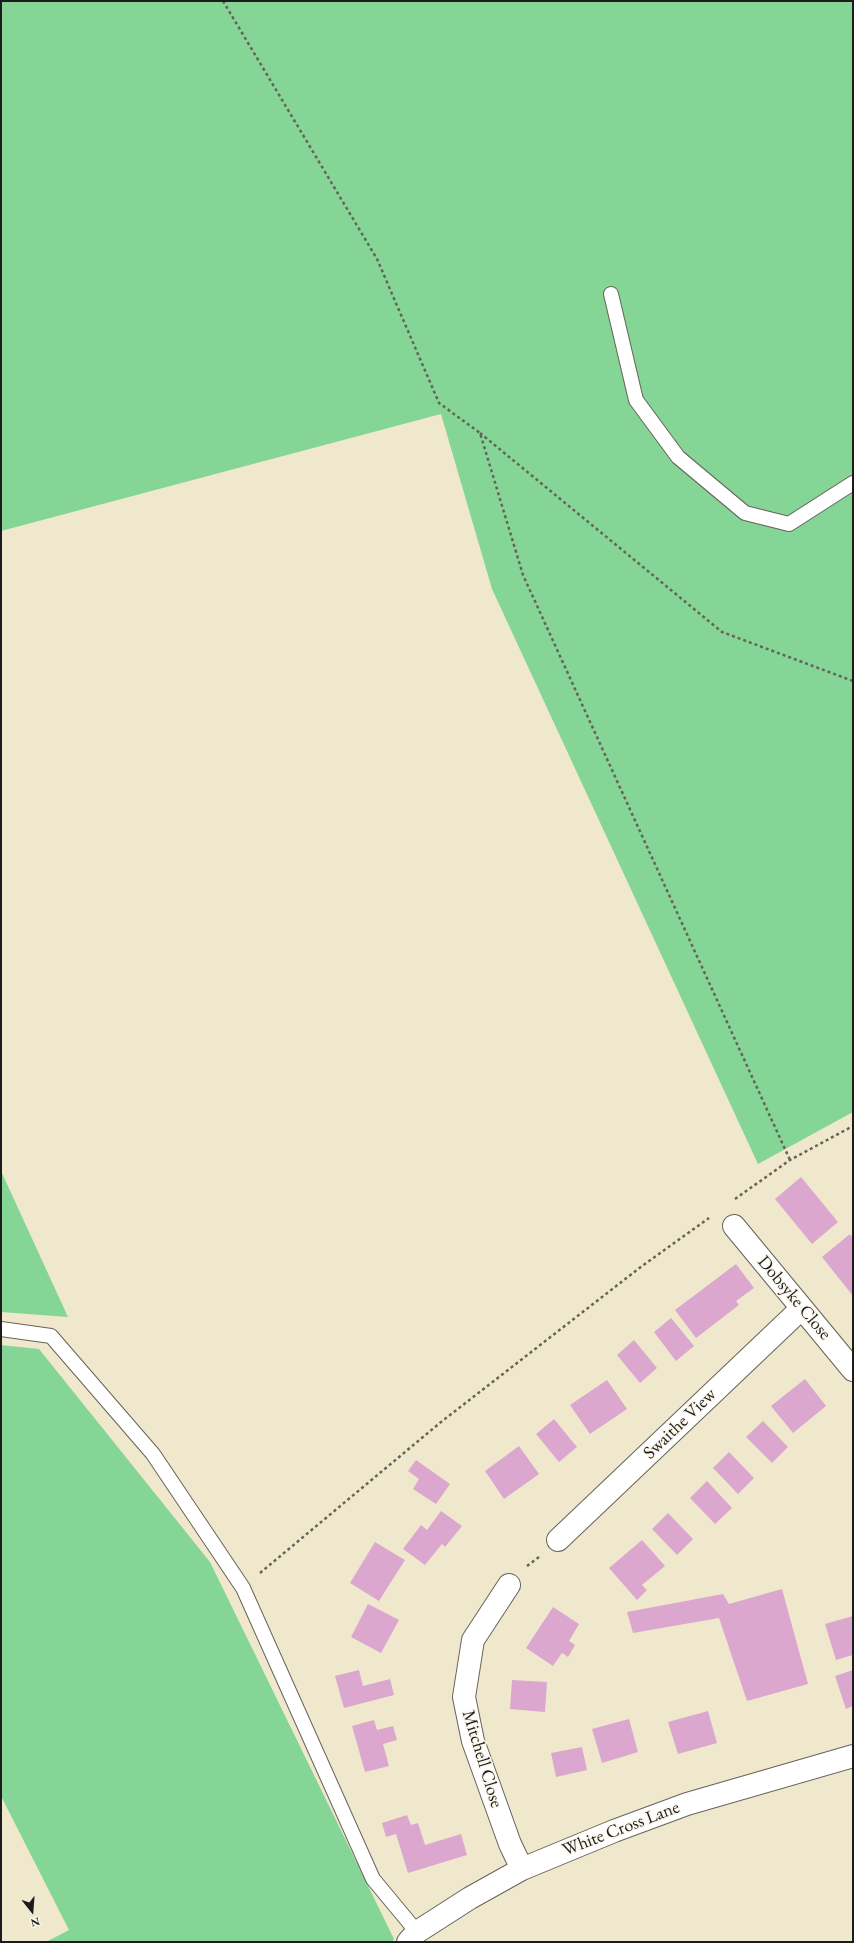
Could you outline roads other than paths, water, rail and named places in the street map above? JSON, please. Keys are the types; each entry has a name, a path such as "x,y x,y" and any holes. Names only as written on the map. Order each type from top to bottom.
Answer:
{"street":[{"name":"Dobsyke Close","path":"734,1226 853,1370"},
{"name":"Swaithe View","path":"558,1540 802,1308"},
{"name":"Mitchell Close","path":"509,1585 473,1640 464,1697 473,1740 510,1844 522,1869"},
{"name":"White Cross Lane","path":"412,1937 470,1898 522,1869 614,1831 687,1804 853,1756"}],"lane":[{"path":"612,294 636,400 678,457 745,513 789,524 853,484"},
{"path":"1,1329 51,1336 153,1454 243,1588 374,1879 412,1937"}]}
